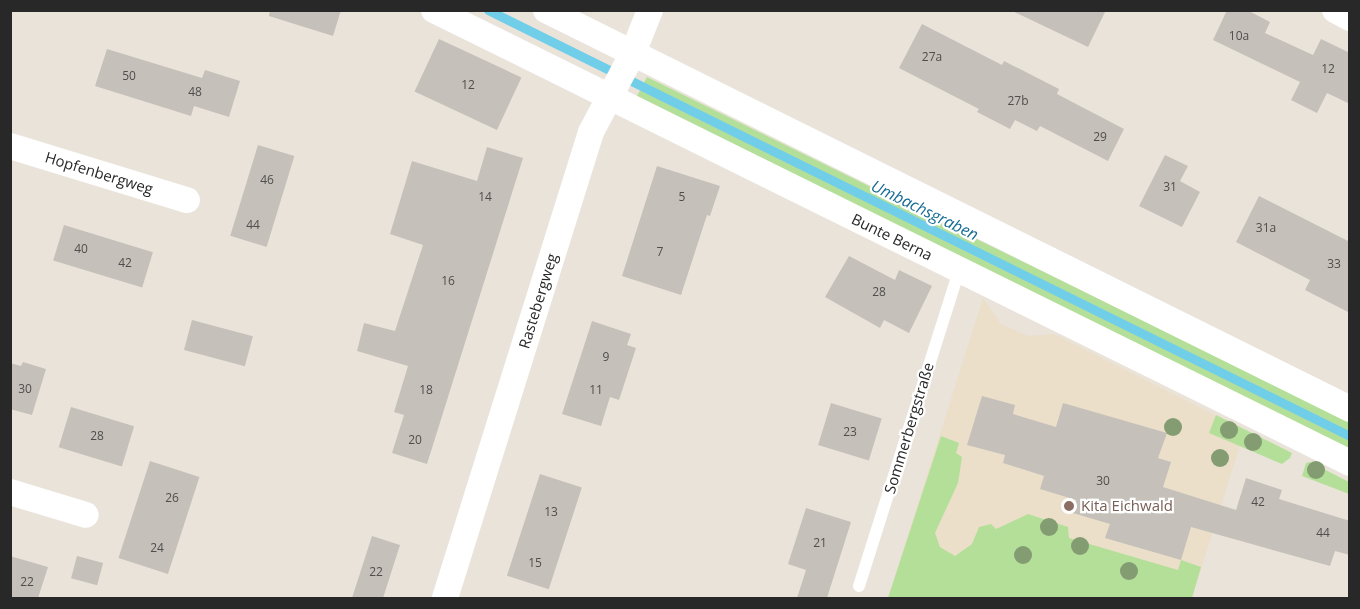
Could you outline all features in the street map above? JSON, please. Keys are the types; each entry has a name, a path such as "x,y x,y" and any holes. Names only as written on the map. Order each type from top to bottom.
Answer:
{"street":[{"name":"Bunte Berna","path":"434,10 620,76 1350,409"},
{"name":"Bunte Berna","path":"546,10 620,76 959,270 1350,462"},
{"name":"Rastebergweg","path":"444,598 591,132 650,10"},
{"path":"1335,10 1350,18"},
{"name":"Hopfenbergweg","path":"10,146 187,200"},
{"path":"10,492 86,514"}],"lane":[{"name":"Sommerbergstraße","path":"859,586 959,270"}],"shaded area":[{"name":"Kita Eichwald","path":"983,298 1001,324 1028,336 1054,334 1245,430 1192,598 888,598"}],"green space":[{"path":"647,77 1349,422 1349,455 636,98"},
{"path":"1216,415 1292,453 1290,458 1282,464 1209,433"},
{"path":"941,436 959,443 956,453 962,457 958,483 935,533 940,547 955,556 972,544 979,527 991,524 996,529 1028,514 1068,527 1069,538 1178,570 1181,560 1201,567 1192,598 888,598"},
{"path":"1310,462 1349,482 1349,494 1302,476 1306,463"}],"building":[{"path":"270,10 341,10 333,36 269,16"},
{"path":"1010,10 1106,10 1088,47"},
{"path":"1227,10 1247,10 1270,22 1265,33 1313,55 1321,39 1350,53 1350,104 1327,93 1317,113 1291,100 1300,82 1213,40"},
{"path":"922,24 1002,65 1004,61 1059,89 1057,94 1124,129 1108,161 1040,126 1037,131 1015,120 1010,129 977,112 979,109 899,68"},
{"path":"439,39 521,77 497,130 414,92"},
{"path":"107,49 202,78 205,70 240,81 229,117 194,106 191,116 95,86"},
{"path":"258,145 294,156 267,247 230,236"},
{"path":"487,147 523,158 427,464 392,453 404,415 394,412 408,366 357,351 364,323 395,331 423,245 390,234 412,161 477,181"},
{"path":"1165,155 1188,166 1180,181 1200,192 1182,227 1139,206"},
{"path":"657,166 720,186 710,216 707,215 681,295 622,276"},
{"path":"1259,196 1350,242 1350,313 1305,290 1310,280 1236,242"},
{"path":"64,225 153,252 142,288 53,260"},
{"path":"849,256 895,280 899,270 932,286 909,333 884,320 880,328 825,297"},
{"path":"192,320 253,336 245,366 184,350"},
{"path":"592,321 631,334 627,345 636,348 619,400 610,397 601,426 562,414"},
{"path":"23,362 46,369 32,415 10,409 10,363 21,366"},
{"path":"982,396 1015,405 1013,414 1056,427 1063,403 1167,433 1158,458 1171,462 1163,487 1236,510 1246,478 1282,490 1279,499 1350,521 1350,555 1335,551 1330,566 1191,527 1181,560 1105,538 1110,524 1073,513 1076,500 1040,489 1044,476 1003,463 1005,455 967,445"},
{"path":"831,403 882,418 869,461 818,445"},
{"path":"71,407 134,426 122,466 59,447"},
{"path":"150,461 199,477 168,574 118,558"},
{"path":"540,474 582,488 549,589 507,576"},
{"path":"806,508 851,522 827,598 797,598 806,570 788,564"},
{"path":"372,536 400,545 383,598 352,598"},
{"path":"10,556 48,567 38,598 10,598"},
{"path":"77,556 103,563 97,585 71,578"}],"waterway":[{"name":"Umbachsgraben","path":"488,10 1350,436"}],"place":[{"name":"Kita Eichwald","path":"1069,506"}]}
